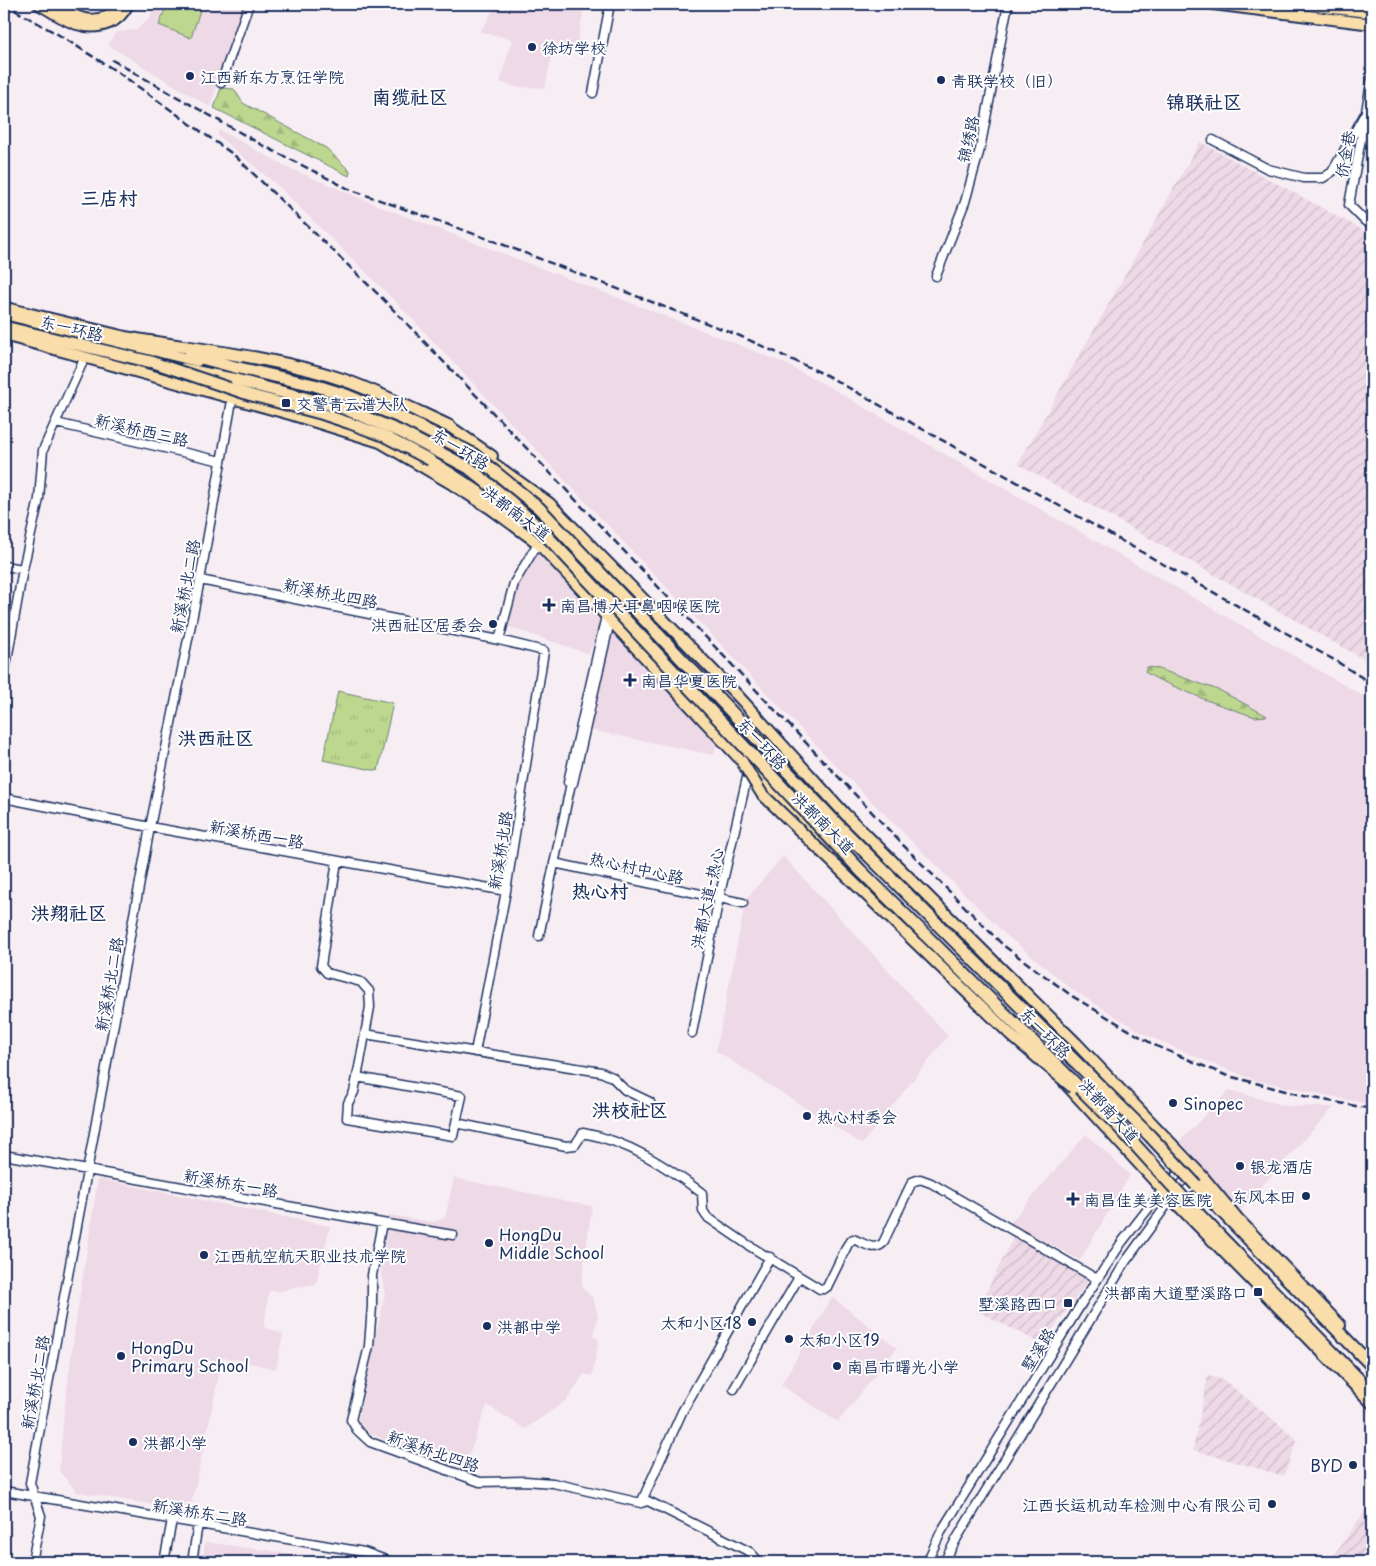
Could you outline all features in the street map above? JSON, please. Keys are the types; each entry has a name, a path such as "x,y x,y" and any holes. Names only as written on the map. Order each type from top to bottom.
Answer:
{"highway":[{"path":"1304,4 1372,12"},
{"name":"东一环路","path":"4,308 128,338 239,368 314,385 346,395 404,419 473,454 539,508 839,826 1143,1130 1372,1364"},
{"name":"东一环路","path":"4,327 236,380 343,408 401,432 469,468 511,502 544,533 860,870 1119,1127 1187,1202 1372,1393"},
{"path":"128,338 282,363 335,377 385,396 449,426"}],"main road":[{"path":"40,4 80,26 112,18 128,4"},
{"path":"52,4 94,24"},
{"path":"112,18 121,4"},
{"path":"1213,4 1372,24"},
{"name":"洪都南大道","path":"4,314 330,394 397,413 490,461 549,503 738,696 845,814 1077,1044 1203,1177 1238,1219 1372,1364"},
{"name":"洪都南大道","path":"4,335 290,414 380,442 452,484 534,540 741,760 900,919 1037,1052 1164,1191 1372,1404"},
{"path":"152,362 250,395 322,414 384,436 430,460 494,501 534,540"},
{"path":"449,426 487,452 549,503"},
{"path":"741,760 762,794 1013,1037 1119,1127"}],"street":[{"path":"221,83 249,4"},
{"path":"592,92 610,4"},
{"name":"锦绣路","path":"936,276 965,202 980,149 1008,4"},
{"name":"侨金巷","path":"1372,78 1348,205 1372,225"},
{"path":"1213,140 1268,170 1304,178 1323,178 1332,172 1366,112"},
{"path":"4,677 23,570 39,498 43,450 85,357"},
{"name":"新溪桥北二路","path":"32,1562 41,1516 30,1483 150,827 200,580 236,380"},
{"name":"新溪桥西三路","path":"56,423 221,461"},
{"path":"500,640 514,583 534,540"},
{"path":"4,566 23,570"},
{"name":"新溪桥北四路","path":"200,580 500,640 544,651"},
{"path":"539,936 571,783 568,782 608,618"},
{"name":"新溪桥北路","path":"475,1052 506,892 544,651"},
{"name":"洪都大道-热心","path":"692,1033 719,898 749,768"},
{"name":"新溪桥西一路","path":"4,798 150,827 506,892"},
{"path":"337,861 321,963 326,973 362,982 369,991 370,1007 354,1092 348,1103 347,1118 453,1136 462,1096 357,1077"},
{"name":"热心村中心路","path":"554,863 743,903"},
{"path":"365,1034 601,1072 612,1077 625,1090 650,1102"},
{"path":"456,1123 566,1146 575,1146 583,1134 597,1136 622,1144 649,1157 702,1193 703,1211 706,1217 817,1288 824,1289 848,1244 853,1240 875,1248 884,1243 912,1182 920,1179 931,1183 1097,1279"},
{"name":"新溪桥东一路","path":"4,1155 453,1235"},
{"name":"墅溪路","path":"927,1562 941,1532 1097,1279 1122,1242 1158,1196 1189,1162"},
{"name":"墅溪路","path":"944,1562 1126,1261 1166,1206 1203,1177"},
{"name":"新溪桥北四路","path":"382,1223 372,1275 369,1346 351,1420 357,1430 370,1442 480,1482 525,1481 553,1483 641,1503 648,1501 750,1552 759,1562"},
{"path":"641,1503 682,1412 770,1257"},
{"path":"734,1389 799,1277"},
{"name":"新溪桥东二路","path":"4,1491 364,1552 391,1562"},
{"path":"164,1562 172,1520"},
{"path":"192,1562 198,1524"}],"shaded area":[{"name":"江西新东方烹饪学院","path":"156,4 245,4 210,107 108,45 116,32 136,30 149,19"},
{"name":"徐坊学校","path":"497,4 585,4 576,49 554,45 545,88 516,87 500,82 512,39 480,32"},
{"path":"220,130 289,168 379,206 784,363 831,388 1372,701 1372,1105 1255,1080 1146,1035 1073,990 1005,934 835,765 395,301 279,187 217,135"},
{"path":"1200,142 1372,235 1372,664 1018,464"},
{"name":"南昌博大耳鼻咽喉医院","path":"537,553 601,623 589,654 509,627 518,587"},
{"name":"南昌华夏医院","path":"613,630 717,743 714,755 590,730"},
{"path":"783,856 948,1036 862,1144 716,1051 746,899"},
{"path":"1229,1090 1287,1106 1334,1107 1240,1210 1180,1141"},
{"name":"南昌佳美美容医院","path":"1086,1134 1130,1175 1080,1260 1010,1223"},
{"name":"洪都中学","path":"454,1178 592,1206 582,1280 583,1289 593,1298 598,1316 593,1337 599,1339 592,1376 584,1374 567,1400 525,1429 487,1405 463,1472 369,1433 358,1421 385,1294 381,1274 389,1215 432,1222 445,1218"},
{"path":"98,1179 330,1226 316,1284 293,1287 282,1291 269,1291 264,1327 283,1334 276,1369 223,1357 190,1511 77,1492 59,1471 64,1412 75,1327"},
{"path":"1014,1236 1089,1280 1042,1344 977,1311"},
{"name":"南昌市曙光小学","path":"832,1297 897,1348 838,1422 781,1385"},
{"path":"1208,1375 1225,1381 1297,1439 1284,1476 1193,1450"},
{"path":"1372,1501 1372,1562 1329,1562 1338,1549"},
{"path":"205,1542 354,1562 202,1562"}],"green space":[{"path":"167,4 202,4 191,38 159,25"},
{"path":"221,88 234,89 243,103 326,148 350,171 349,176 214,108"},
{"path":"1147,667 1156,668 1221,691 1267,716 1255,717 1206,700 1157,679 1145,672"},
{"path":"338,691 393,703 378,771 323,760"}],"railway":[{"path":"4,4 59,35 119,73 234,155 383,299 903,845 1004,946 1072,996 1154,1045 1225,1075 1308,1097 1372,1109"},
{"path":"112,60 262,145 349,189 491,240 740,336 826,375 1336,661 1372,684"}],"place":[{"name":"徐坊学校","path":"532,47"},
{"name":"江西新东方烹饪学院","path":"190,76"},
{"name":"青联学校（旧）","path":"941,80"},
{"name":"交警青云谱大队","path":"286,403"},
{"name":"南昌博大耳鼻咽喉医院","path":"549,605"},
{"name":"洪西社区居委会","path":"493,624"},
{"name":"南昌华夏医院","path":"630,680"},
{"name":"Sinopec","path":"1173,1103"},
{"name":"热心村委会","path":"807,1116"},
{"name":"银龙酒店","path":"1240,1166"},
{"name":"东风本田","path":"1306,1196"},
{"name":"南昌佳美美容医院","path":"1073,1199"},
{"name":"HongDu Middle School","path":"489,1243"},
{"name":"江西航空航天职业技术学院","path":"204,1255"},
{"name":"洪都南大道墅溪路口","path":"1258,1292"},
{"name":"墅溪路西口","path":"1068,1303"},
{"name":"太和小区18","path":"752,1322"},
{"name":"洪都中学","path":"487,1326"},
{"name":"太和小区19","path":"789,1339"},
{"name":"HongDu Primary School","path":"121,1356"},
{"name":"南昌市曙光小学","path":"837,1366"},
{"name":"洪都小学","path":"133,1442"},
{"name":"BYD","path":"1353,1465"},
{"name":"江西长运机动车检测中心有限公司","path":"1272,1504"}],"district":[{"name":"南缆社区","path":"410,96"},
{"name":"锦联社区","path":"1204,101"},
{"name":"三店村","path":"109,197"},
{"name":"洪西社区","path":"216,737"},
{"name":"热心村","path":"600,890"},
{"name":"洪翔社区","path":"69,912"},
{"name":"洪校社区","path":"630,1109"}]}
